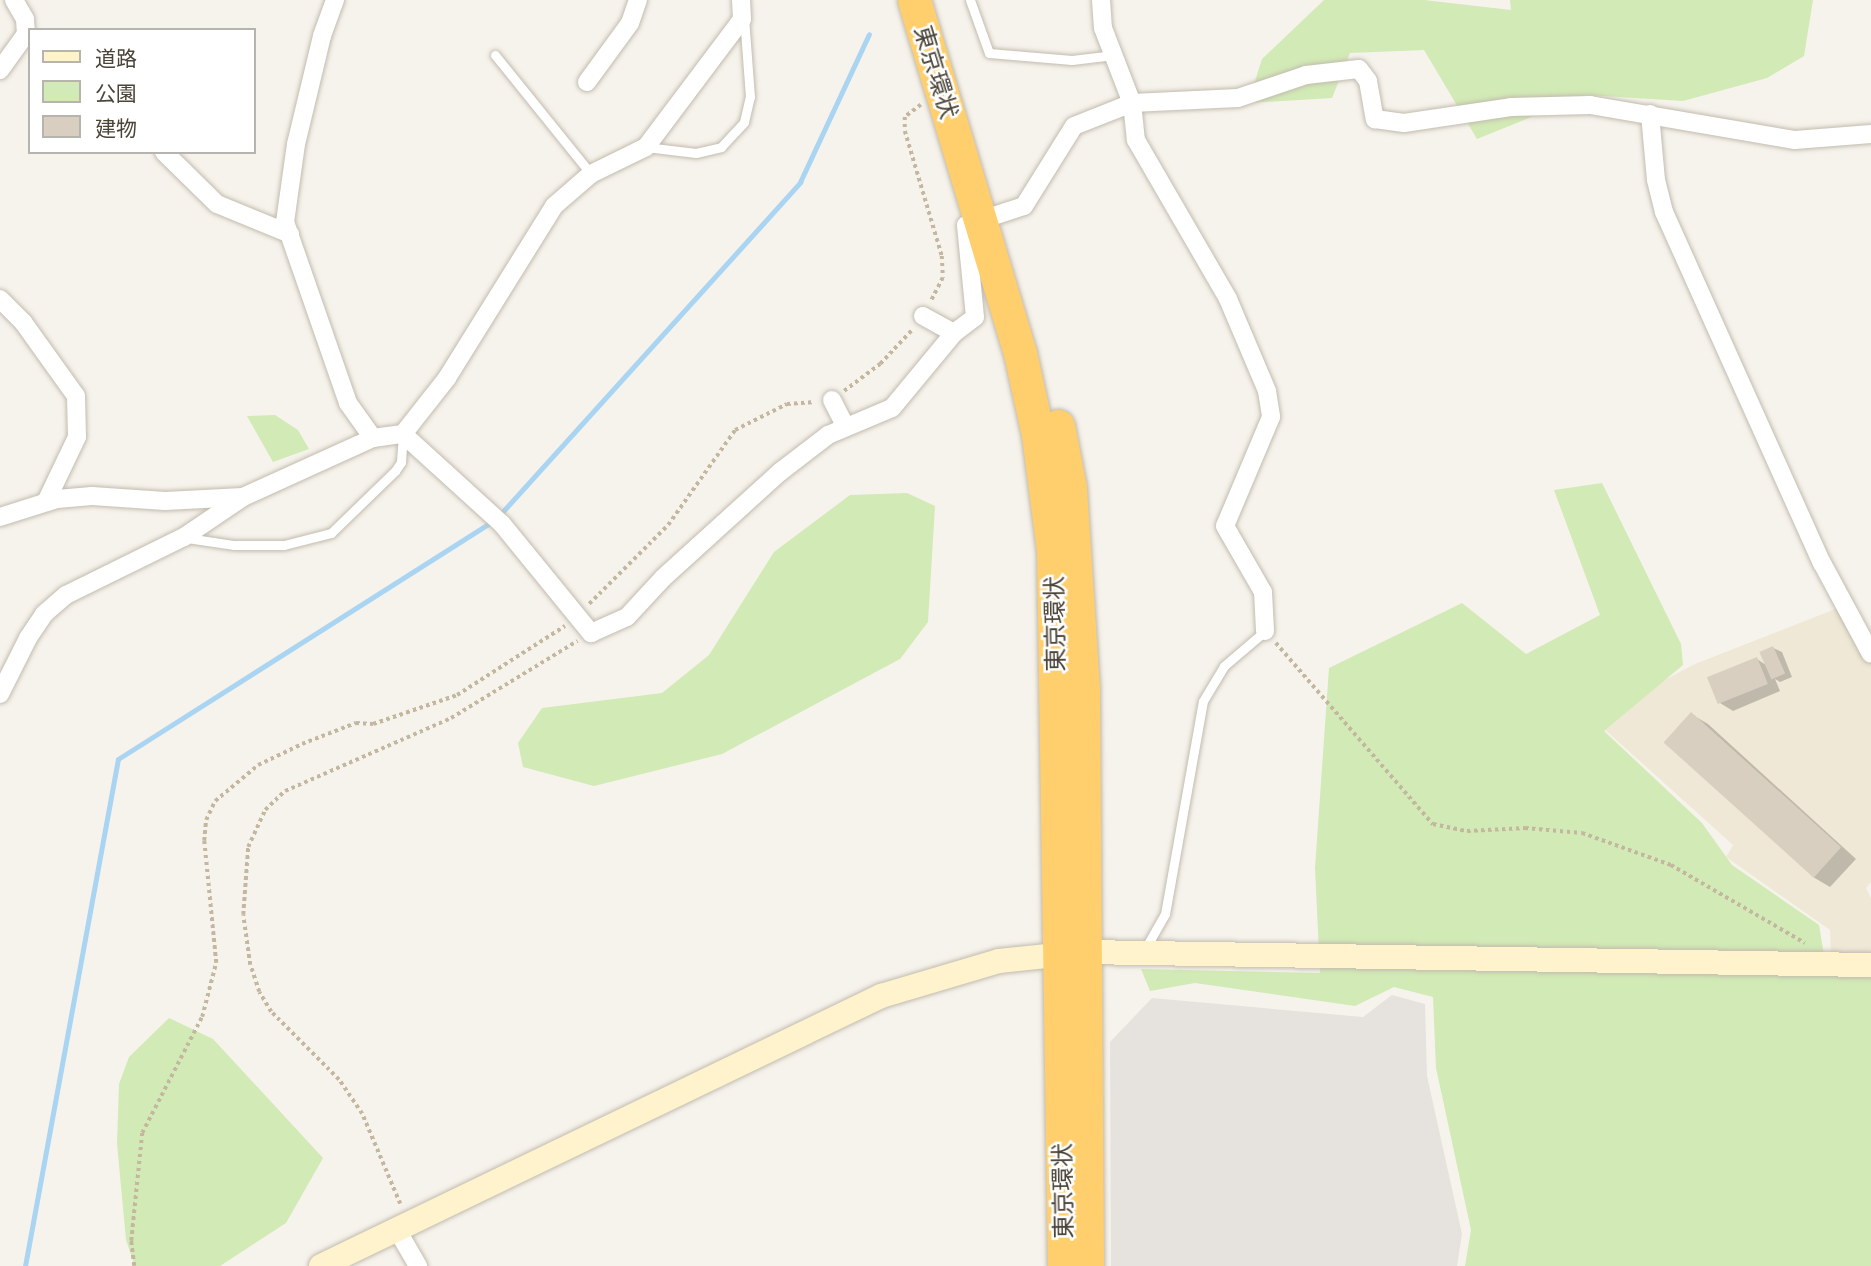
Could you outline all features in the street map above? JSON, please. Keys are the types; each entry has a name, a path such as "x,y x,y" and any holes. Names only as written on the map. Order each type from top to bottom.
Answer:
{"highway":[{"name":"東京環状","path":"914,0 994,217"},
{"name":"東京環状","path":"938,0 994,217 1038,435 1053,551 1087,1266"},
{"name":"東京環状","path":"1064,1266 1072,952"}],"street":[{"path":"15,0 30,24"},
{"path":"335,0 322,36 293,155 286,199 289,234 348,403 373,438"},
{"path":"587,82 630,23 638,0"},
{"path":"1101,0 1103,28 1132,103 1136,140 1149,168 1181,213 1228,299 1267,391 1271,417 1224,526 1263,592 1265,631"},
{"path":"0,694 28,638 44,614 66,595 184,537 243,497 373,438 403,434 447,378 554,206 591,174 646,147 742,6"},
{"path":"0,70 19,49 28,29"},
{"path":"403,434 496,518 591,633 627,617 663,578 780,471 845,425 892,408 954,333 975,317 965,238 966,225 1024,206 1074,125 1132,103 1238,98 1306,75 1359,69 1368,81 1375,119 1441,121 1511,107 1590,105 1795,140 1871,134"},
{"path":"1650,114 1656,180 1664,212 1827,574 1871,654"},
{"path":"166,154 217,204 289,234"},
{"path":"0,299 23,322 76,396 77,437 46,502"},
{"path":"923,316 954,333"},
{"path":"832,400 845,425"},
{"path":"0,517 46,502 92,496 165,501 243,497"},
{"path":"321,1266 881,996 999,961 1072,952 1871,965"},
{"path":"402,1225 418,1266"}],"lane":[{"path":"970,0 989,53 1072,60 1114,55"},
{"path":"646,147 696,153 721,147 744,122 750,97 742,6"},
{"path":"495,55 591,174"},
{"path":"184,537 234,545 284,545 331,533 401,462 403,434"},
{"path":"1143,953 1165,914 1203,701 1224,666 1265,631"}],"path":[{"path":"134,1266 131,1241 142,1133 202,1017 216,964 204,841 205,820 215,801 258,765 356,723 373,724 457,695 544,642 577,616 668,524 735,430 787,404 832,400 880,364 923,316 943,278 942,256 905,117 927,101"},
{"path":"1265,631 1433,824 1467,831 1525,828 1582,832 1671,865 1808,944"},
{"path":"402,1225 362,1114 340,1080 285,1027 259,992 250,965 243,915 248,847 265,810 285,791 451,718 591,633"}],"shaded area":[{"path":"1838,608 1871,662 1871,882 1866,888 1871,898 1871,953 1831,954 1830,930 1726,857 1733,845 1592,718 1695,664"},
{"path":"1392,995 1425,1004 1427,1076 1462,1234 1457,1266 1111,1266 1110,1042 1152,998 1363,1017"}],"green space":[{"path":"1324,0 1424,0 1511,10 1510,0 1813,0 1804,56 1767,78 1683,101 1586,95 1477,139 1424,50 1350,53 1332,98 1248,103 1262,59"},
{"path":"275,415 298,430 309,449 273,462 247,416"},
{"path":"1602,483 1681,644 1683,665 1604,731 1702,823 1732,865 1819,925 1827,973 1871,971 1871,1266 1465,1266 1471,1230 1436,1068 1433,997 1394,987 1355,1006 1195,983 1150,991 1141,969 1320,973 1315,868 1329,668 1462,603 1526,654 1600,615 1554,490"},
{"path":"907,493 935,506 928,622 900,659 722,754 594,786 523,767 518,743 542,708 662,693 709,655 774,552 850,495"},
{"path":"169,1018 213,1039 323,1158 286,1223 220,1266 135,1266 126,1240 117,1144 119,1084 129,1057"}],"building":[{"path":"1773,646 1785,673 1771,680 1759,652"},
{"path":"1757,657 1768,684 1718,704 1707,677"},
{"path":"1691,712 1841,847 1814,878 1664,742"}],"waterway":[{"path":"25,1266 118,759 496,519 800,182 869,34"}]}
